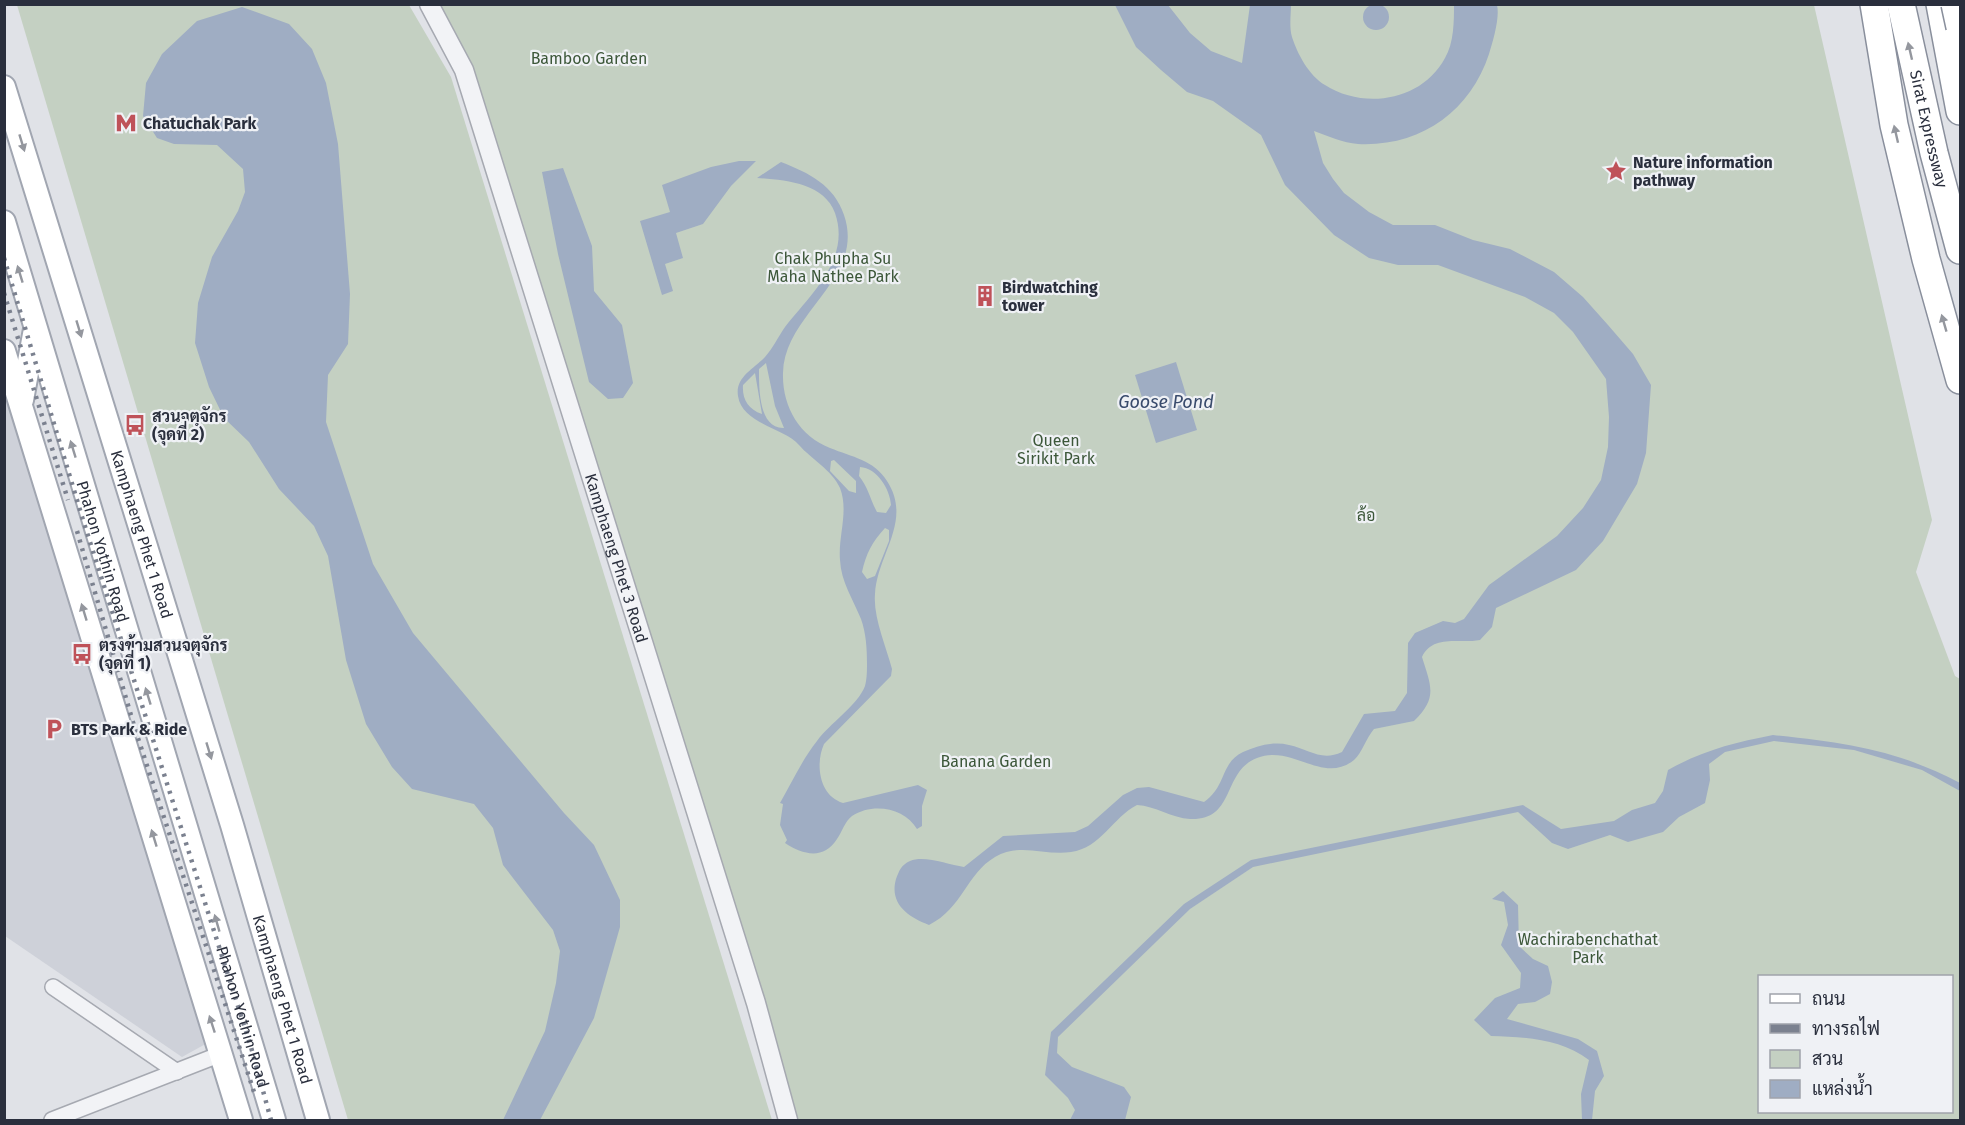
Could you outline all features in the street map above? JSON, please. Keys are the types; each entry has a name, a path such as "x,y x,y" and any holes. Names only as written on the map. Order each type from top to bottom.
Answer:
{"highway":[{"path":"1874,4 1894,125 1926,260 1960,380"},
{"name":"Sirat Expressway","path":"1901,4 1932,142 1960,250"},
{"path":"1941,4 1960,111"},
{"path":"1955,4 1960,27"}],"main road":[{"name":"Kamphaeng Phet 1 Road","path":"4,87 236,839 318,1120"},
{"name":"Phahon Yothin Road","path":"4,222 274,1120"},
{"path":"21,405 36,325"},
{"name":"Phahon Yothin Road","path":"4,351 242,1120"}],"street":[{"name":"Kamphaeng Phet 3 Road","path":"429,4 464,70 749,981 788,1120"},
{"path":"53,987 177,1072"},
{"path":"52,1120 221,1054"}],"shaded area":[{"name":"BTS Park & Ride","path":"4,393 211,1041 182,1057 5,936"}],"green space":[{"name":"Chatuchak Park","path":"17,5 409,5 451,77 772,1120 348,1120"},
{"name":"Queen Sirikit Park","path":"438,5 1814,5 1932,520 1916,572 1955,676 1960,679 1960,1120 796,1120 474,71"}],"water":[{"path":"1376,4 1385,8 1389,17 1385,26 1376,30 1367,26 1363,17 1367,8"},
{"path":"1115,5 1168,5 1190,33 1211,51 1242,63 1250,5 1291,5 1292,37 1300,57 1314,76 1340,93 1374,99 1407,92 1422,84 1435,73 1450,46 1454,5 1497,5 1497,23 1489,54 1480,75 1456,109 1440,122 1422,132 1381,143 1352,143 1314,131 1323,163 1344,193 1369,212 1393,225 1435,225 1473,240 1510,249 1554,272 1583,297 1633,354 1651,385 1646,453 1637,484 1603,541 1576,570 1496,608 1492,627 1480,640 1447,641 1433,645 1427,650 1422,657 1430,684 1429,698 1422,713 1414,721 1374,729 1357,757 1342,767 1319,767 1283,756 1270,755 1257,758 1246,764 1238,773 1222,804 1215,812 1205,817 1183,818 1137,805 1099,839 1081,849 1061,853 1014,850 1004,853 985,864 950,910 929,925 907,914 895,896 898,873 902,866 910,861 923,859 964,867 1003,836 1075,832 1088,826 1123,795 1137,788 1149,787 1204,802 1217,789 1230,762 1243,752 1259,746 1283,744 1328,756 1342,752 1364,714 1395,711 1407,693 1408,643 1415,633 1443,621 1455,623 1464,619 1489,585 1557,536 1583,508 1601,480 1608,447 1609,417 1606,379 1573,332 1554,313 1525,297 1438,265 1398,265 1369,258 1334,235 1285,185 1261,135 1213,101 1187,92 1161,70 1136,47"},
{"path":"242,7 289,24 312,49 326,83 338,144 350,294 348,344 328,375 326,422 373,564 413,633 564,813 594,845 620,900 620,927 594,1018 540,1120 503,1120 545,1031 556,983 560,951 553,930 503,865 493,828 474,804 412,789 392,767 366,724 346,660 328,556 314,526 279,489 249,442 224,418 209,387 195,343 198,303 212,257 238,211 245,192 243,169 217,145 174,144 157,138 143,116 146,83 162,54 197,21"},
{"path":"739,161 756,161 731,186 703,224 676,233 683,258 665,264 673,291 662,295 640,221 670,212 662,185 711,167"},
{"path":"781,162 819,181 840,205 848,238 844,258 835,277 796,332 787,352 783,385 789,408 801,428 819,443 876,468 887,481 894,496 896,510 892,538 881,565 875,594 876,612 892,669 891,676 824,744 820,761 821,778 829,794 843,803 918,785 927,790 922,806 922,826 917,829 905,816 897,812 879,808 869,809 852,816 832,846 820,853 806,853 785,843 787,840 780,825 783,804 780,803 812,748 856,700 865,686 867,652 865,635 841,568 843,497 840,488 827,470 793,439 747,413 741,405 738,389 742,378 768,354 785,327 826,275 838,246 839,230 830,203 813,189 791,182 757,178","holes":["766,363 775,406 784,428 769,422 765,414 760,395 759,369","755,373 762,414 747,403 743,385","834,460 856,481 856,493 849,491 830,471 831,461","860,467 872,471 882,480 891,505 886,513 877,512 859,476","885,528 889,530 889,541 875,576 867,579 862,572 873,543"]},
{"path":"563,168 592,246 594,291 622,325 633,383 623,398 608,399 589,382 558,254 542,172"},
{"name":"Goose Pond","path":"1176,362 1197,430 1156,443 1135,375"},
{"path":"1773,735 1824,741 1892,755 1914,762 1960,783 1960,791 1922,770 1854,750 1774,741 1725,752 1709,764 1710,780 1705,803 1679,817 1663,832 1628,842 1610,835 1568,849 1552,843 1518,812 1253,867 1190,909 1058,1037 1057,1053 1072,1067 1124,1087 1131,1097 1125,1120 1070,1120 1075,1110 1068,1098 1045,1075 1051,1032 1184,904 1251,860 1523,805 1561,829 1614,821 1632,810 1655,803 1663,791 1668,770 1719,748"},
{"path":"1503,891 1518,905 1519,946 1533,959 1548,966 1552,982 1550,994 1535,1002 1518,1004 1507,1019 1578,1039 1597,1051 1604,1076 1595,1091 1592,1120 1582,1120 1581,1094 1589,1060 1555,1043 1530,1038 1491,1036 1474,1020 1495,998 1520,988 1521,973 1501,945 1508,925 1504,902 1492,899"}],"railway":[{"path":"4,258 83,520 251,1047 271,1120"},
{"path":"4,293 68,500"},
{"path":"77,531 135,729 255,1095"}],"place":[{"name":"Chatuchak Park","path":"126,123"},
{"name":"Nature information pathway","path":"1616,171"},
{"name":"Birdwatching tower","path":"985,296"},
{"name":"สวนจตุจักร (จุดที่ 2)","path":"135,425"},
{"name":"ตรงข้ามสวนจตุจักร (จุดที่ 1)","path":"82,654"},
{"name":"BTS Park & Ride","path":"54,729"}],"park label":[{"name":"Bamboo Garden","path":"589,58"},
{"name":"Chak Phupha Su Maha Nathee Park","path":"833,267"},
{"name":"ล้อ","path":"1366,515"},
{"name":"Banana Garden","path":"996,761"},
{"name":"Wachirabenchathat Park","path":"1588,948"}]}
